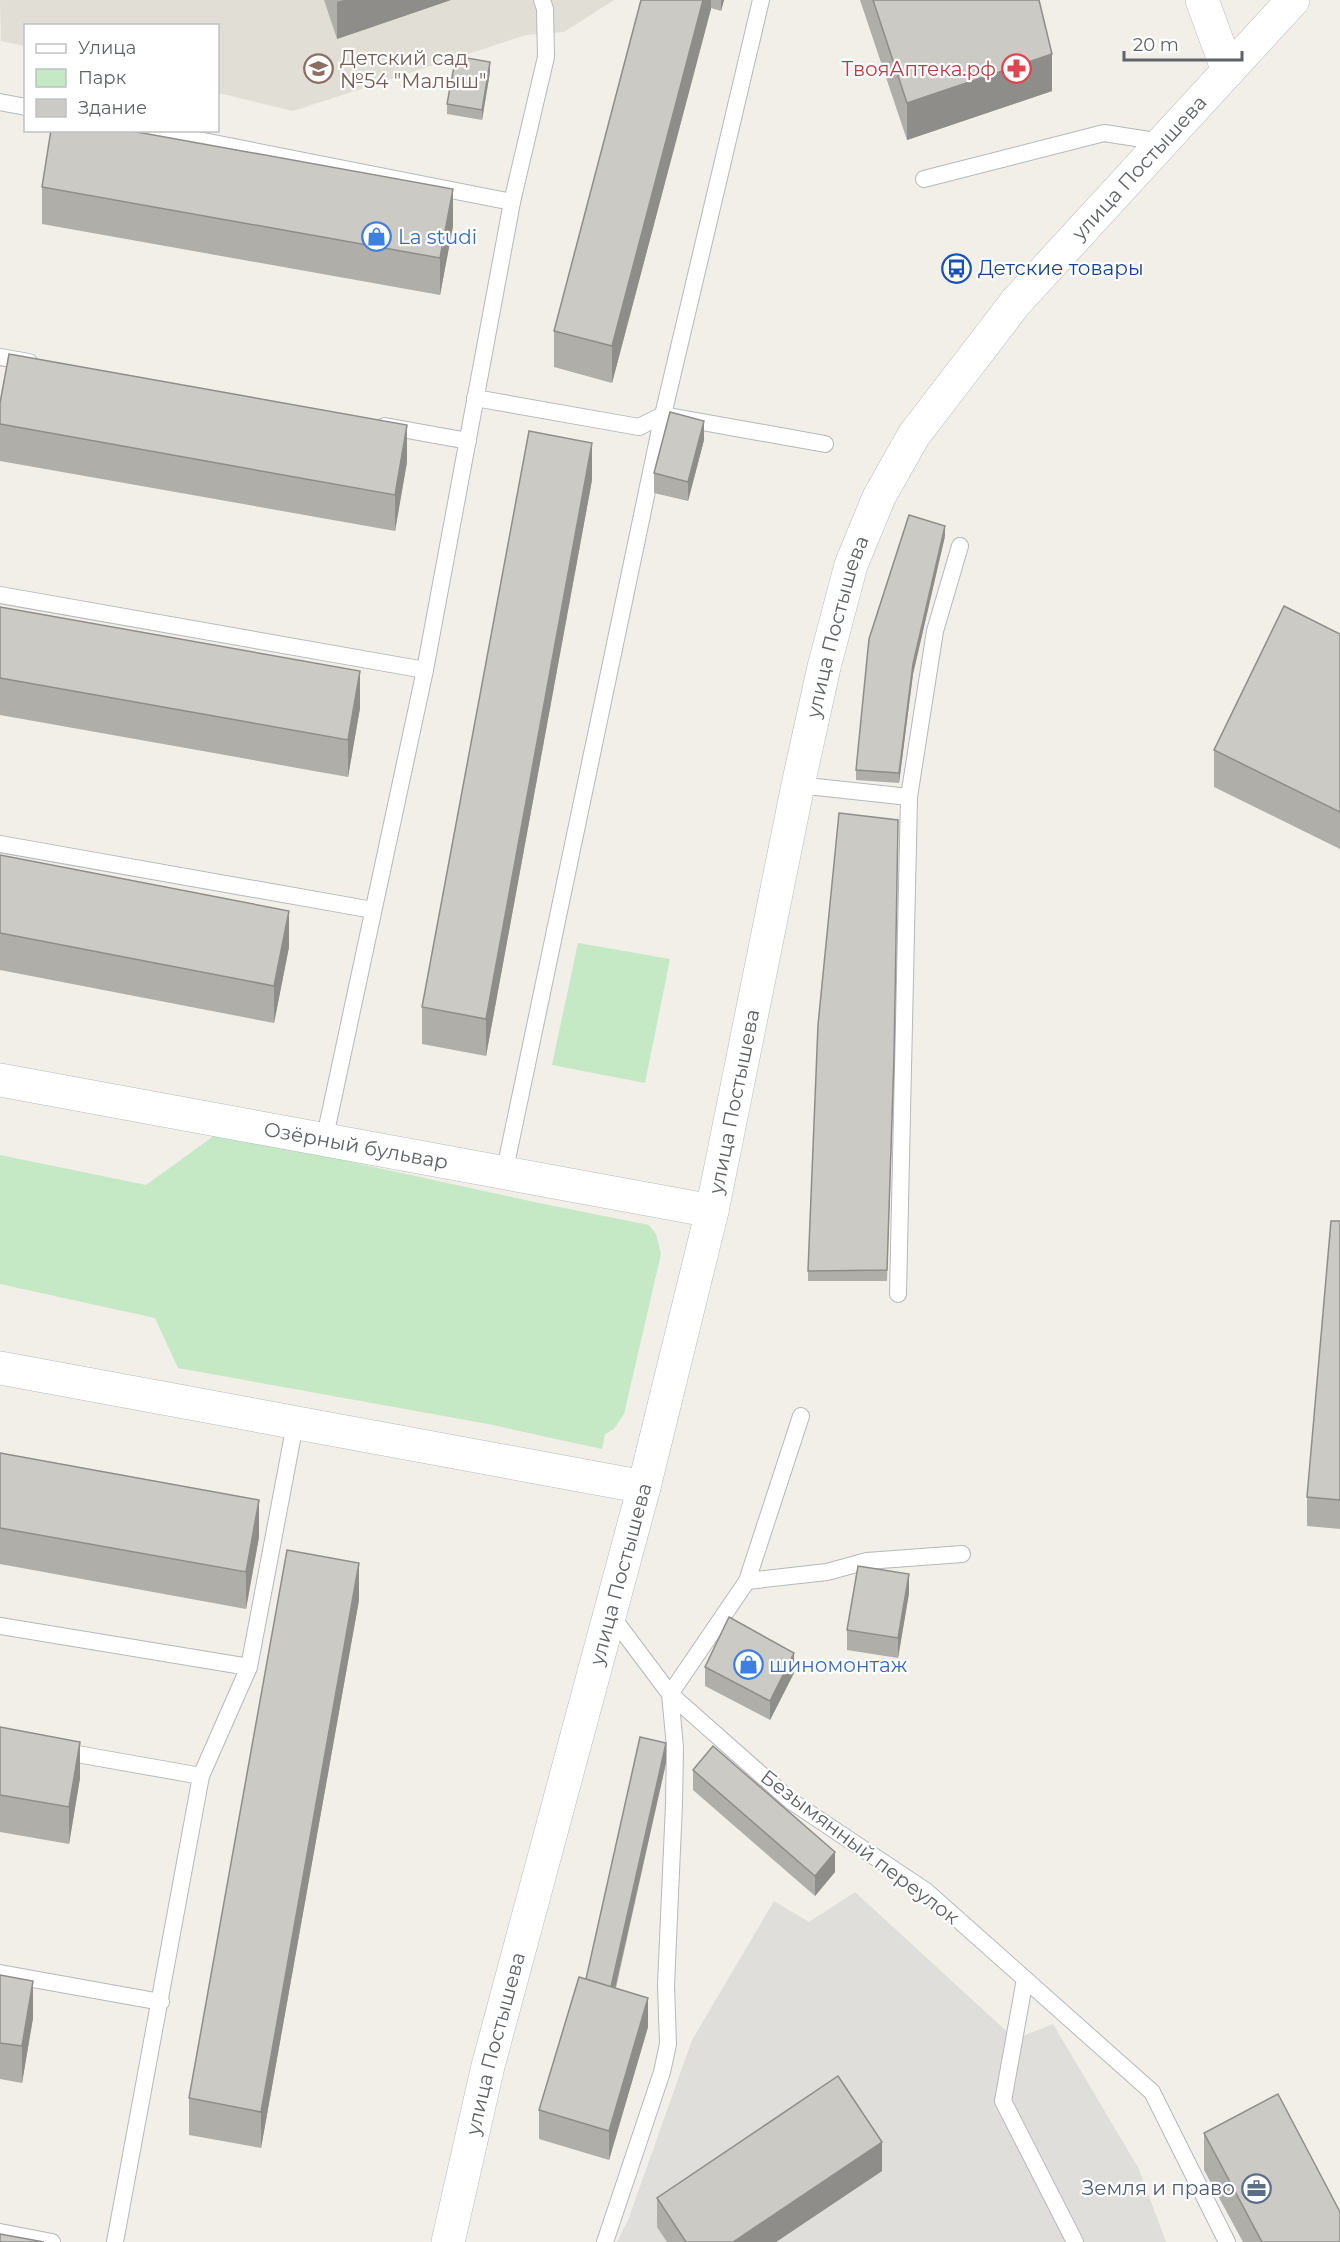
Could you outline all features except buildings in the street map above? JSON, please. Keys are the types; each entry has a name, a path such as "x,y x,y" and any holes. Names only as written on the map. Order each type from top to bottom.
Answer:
{"main road":[{"path":"1202,0 1228,71"},
{"name":"улица Постышева","path":"448,2242 488,2066 644,1486 712,1211 798,785 824,667 851,565 879,497 914,435 1016,302 1293,0"},
{"name":"Озёрный бульвар","path":"0,1080 712,1211"},
{"path":"0,1368 295,1424 644,1486"}],"lane":[{"path":"324,1141 425,670 512,201 546,57 542,0"},
{"path":"504,1174 663,415 761,0"},
{"path":"0,102 24,107"},
{"path":"157,132 512,201"},
{"path":"924,178 1104,132 1162,142"},
{"path":"0,357 47,366"},
{"path":"475,398 639,426 650,423 663,415 825,444"},
{"path":"374,424 468,441"},
{"path":"898,1294 909,797 935,631 960,546"},
{"path":"0,595 425,670"},
{"path":"798,785 909,797"},
{"path":"0,844 373,910"},
{"path":"605,2242 662,2072 668,2044 666,1985 675,1747 670,1694 747,1581 801,1416"},
{"path":"115,2242 201,1776 249,1667 295,1424"},
{"path":"747,1581 827,1572 867,1561 962,1554"},
{"name":"Безымянный переулок","path":"609,1613 670,1694 791,1801 926,1891 1152,2092 1227,2242"},
{"path":"0,1626 249,1667"},
{"path":"45,1748 201,1776"},
{"path":"0,1973 161,2002"},
{"path":"1025,1979 1003,2101 1075,2242"},
{"path":"0,2232 52,2242"}],"shaded area":[{"name":"Детский сад №54 \"Малыш\"","path":"0,0 614,0 564,32 526,35 293,111 219,93 219,24 24,24 24,46 1,41"},
{"path":"855,1892 1015,2039 1053,2024 1139,2169 1166,2242 617,2242 628,2220 692,2040 774,1901 809,1922"}],"green space":[{"path":"578,943 670,959 645,1083 552,1065"},
{"path":"218,1133 649,1225 656,1234 661,1254 624,1414 614,1429 605,1434 602,1449 488,1424 178,1368 155,1318 0,1284 0,1155 146,1185"}],"place":[{"name":"Детский сад №54 \"Малыш\"","path":"319,69"},
{"name":"ТвояАптека.рф","path":"1017,69"},
{"name":"La studi","path":"377,237"},
{"name":"Детские товары","path":"957,268"},
{"name":"шиномонтаж","path":"748,1665"},
{"name":"Земля и право","path":"1256,2188"}]}
